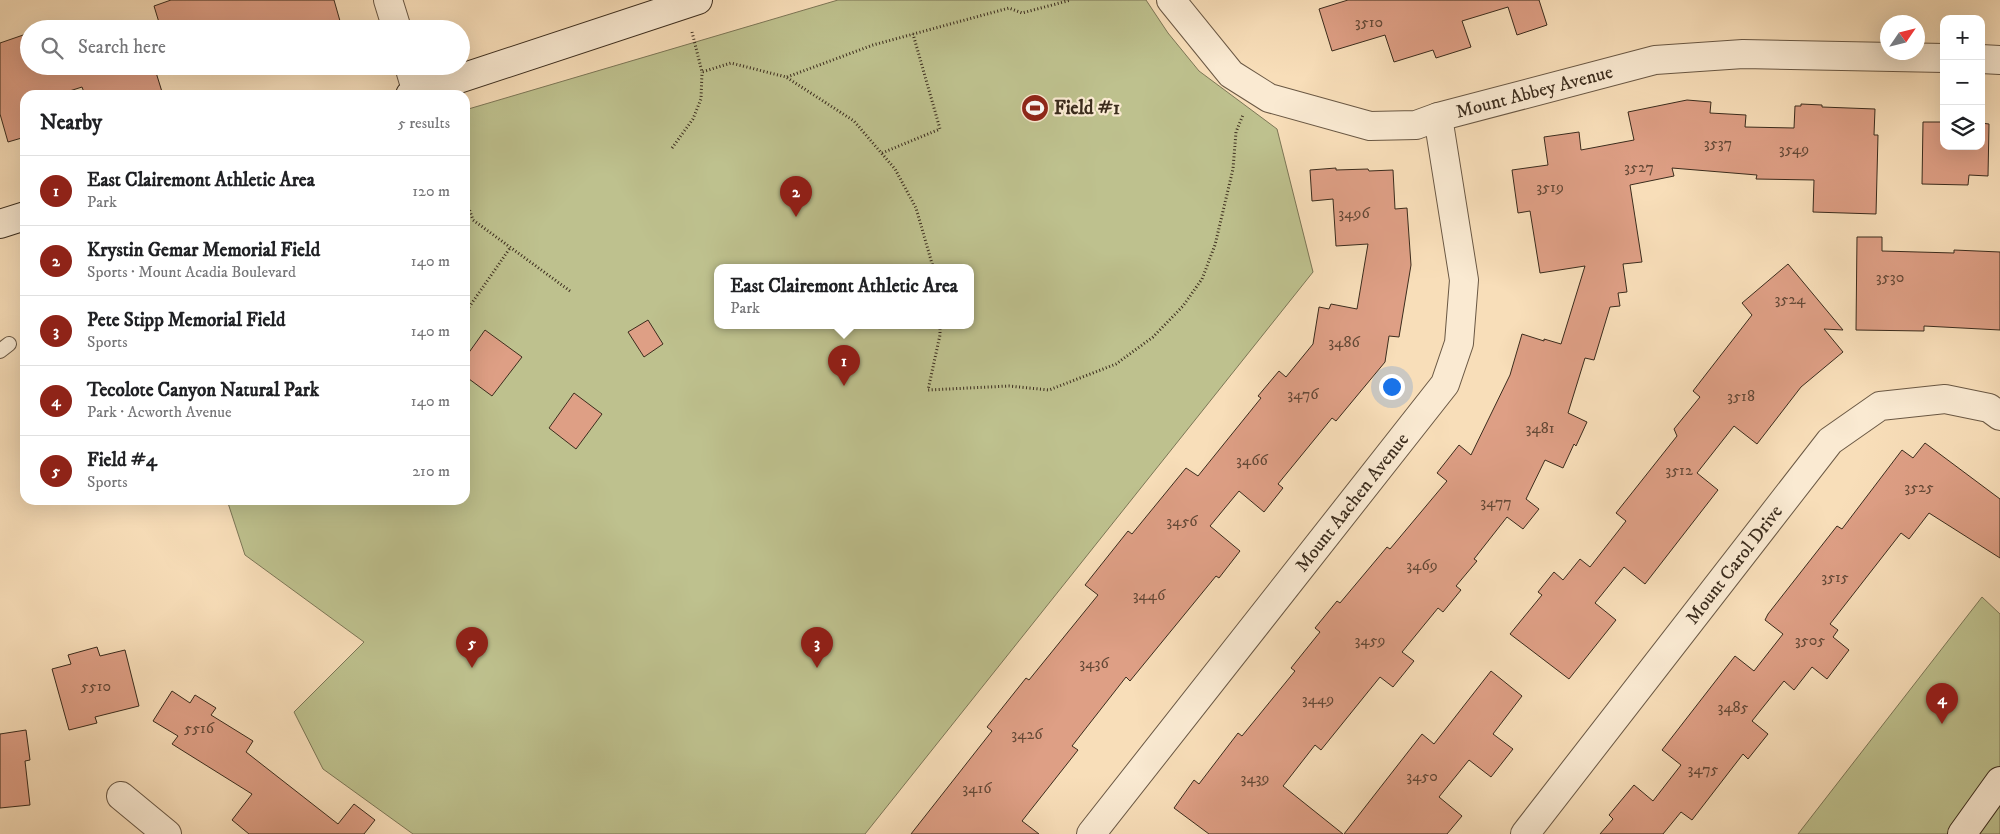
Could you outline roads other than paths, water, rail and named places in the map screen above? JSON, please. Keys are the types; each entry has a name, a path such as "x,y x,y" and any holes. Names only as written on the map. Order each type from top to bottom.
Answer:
{"street":[{"path":"388,0 394,20"},
{"name":"Mount Abbey Avenue","path":"1171,0 1231,74 1254,89 1269,98 1370,126 1416,125 1438,117 1654,60 1743,54 1940,58"},
{"path":"426,90 692,2"},
{"path":"1985,59 2000,60"},
{"path":"411,75 413,90"},
{"name":"Mount Aachen Avenue","path":"1091,834 1445,384 1459,343 1464,280 1438,117"},
{"path":"0,224 20,218"},
{"name":"Mount Carol Drive","path":"1525,834 1830,441 1880,406 1945,399 1989,408 2000,416"},
{"path":"1962,834 2000,781"},
{"path":"121,796 167,834"}],"place":[{"name":"Field #1","path":"1035,108"},
{"name":"Krystin Gemar Memorial Field","path":"796,217"},
{"name":"East Clairemont Athletic Area","path":"844,386"},
{"name":"Field #4","path":"472,668"},
{"name":"Pete Stipp Memorial Field","path":"817,668"},
{"name":"Tecolote Canyon Natural Park","path":"1942,724"}]}
